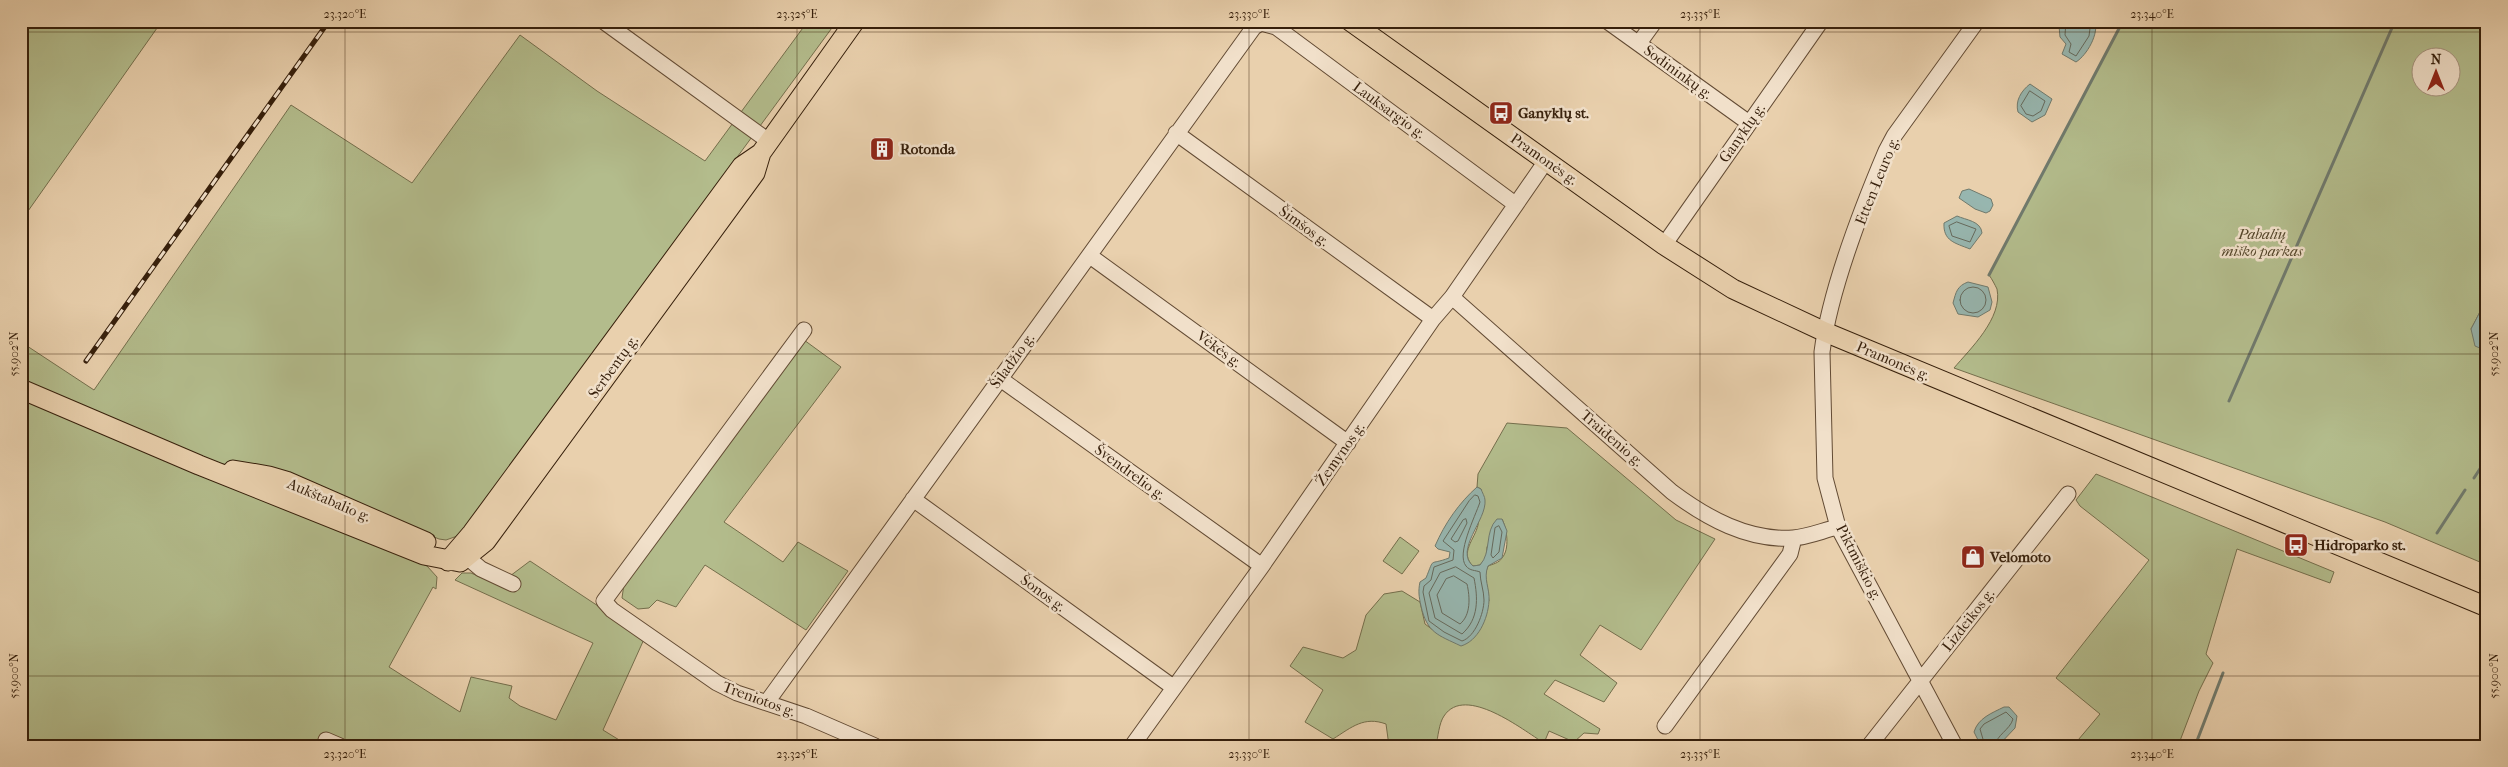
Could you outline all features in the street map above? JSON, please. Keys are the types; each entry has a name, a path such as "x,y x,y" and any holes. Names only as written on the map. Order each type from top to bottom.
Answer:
{"main road":[{"name":"Serbentų g.","path":"456,557 486,541 750,181 765,148 856,21"},
{"name":"Pramonės g.","path":"1350,21 1664,245 1733,289 1825,332 2487,607"},
{"name":"Aukštabalio g.","path":"21,389 199,465 269,476 286,481 456,557"}],"street":[{"path":"602,21 765,148"},
{"name":"Sodininkų g.","path":"1607,21 1749,123"},
{"path":"1639,43 1655,21"},
{"name":"Ganyklų g.","path":"1664,245 1821,21"},
{"name":"Etten-Leuro g.","path":"1825,332 1862,212 1886,151 1894,136 1977,21"},
{"name":"Šiladžio g.","path":"767,702 999,378 1090,256 1176,133 1254,27 1261,23"},
{"name":"Lauksargio g.","path":"1261,23 1276,27 1515,204"},
{"name":"Šimšos g.","path":"1176,133 1433,319"},
{"name":"Žemynos g.","path":"1132,746 1262,566 1433,319 1452,297 1546,161"},
{"name":"Vėkės g.","path":"1090,256 1348,443"},
{"name":"Traidenio g.","path":"1452,297 1672,492 1699,512 1724,524 1749,532 1794,538 1838,527"},
{"name":"Treniotos g.","path":"804,330 604,601 612,610 717,683 737,693 767,702 875,746"},
{"name":"Piktmiškio g.","path":"1825,332 1822,352 1825,478 1838,527 1955,746"},
{"name":"Švendrelio g.","path":"999,378 1262,566"},
{"name":"Lizdeikos g.","path":"1869,746 2068,494"},
{"name":"Šonos g.","path":"913,499 1173,687"},
{"path":"1665,726 1790,554 1794,538"},
{"path":"456,557 513,584"},
{"path":"326,740 340,746"}],"green space":[{"path":"21,21 162,21 21,221"},
{"path":"808,21 837,21 460,535 446,540 439,539 293,479 271,472 211,462 21,381 21,342 94,390 291,105 412,183 520,35 597,91 705,161"},
{"name":"Pabalių miško parkas","path":"2123,21 2487,21 2487,284 2484,285 2481,310 2471,329 2487,351 2487,565 2385,522 1954,368 1990,322 1998,300 1997,289 1989,275"},
{"path":"804,340 841,367 724,522 783,562 798,542 848,571 806,630 705,565 676,607 657,600 649,608 638,609 622,598 624,584"},
{"path":"21,392 427,566 437,577 436,589 433,587 389,667 460,712 471,677 512,686 509,698 520,706 556,720 593,643 455,580 462,573 471,573 505,588 510,576 530,561 645,637 603,730 629,746 21,746"},
{"path":"1507,423 1567,428 1676,520 1715,539 1641,650 1600,625 1580,655 1617,683 1604,702 1555,680 1544,694 1600,729 1598,734 1584,733 1574,742 1549,731 1544,743 1509,720 1479,707 1466,705 1453,707 1444,716 1436,746 1389,746 1386,724 1378,722 1371,721 1358,724 1333,739 1305,722 1323,690 1290,666 1303,647 1343,658 1356,650 1366,615 1384,594 1402,591 1420,602 1425,624 1441,636 1489,601 1485,574 1488,566 1499,561 1505,554 1507,544 1502,519 1487,547 1486,558 1480,565 1473,566 1467,556 1479,521 1481,489 1477,487 1478,474"},
{"path":"2096,474 2334,572 2330,583 2237,549 2206,654 2213,663 2199,691 2178,746 2073,746 2100,714 2056,678 2149,560 2080,506 2076,500"},
{"path":"1400,537 1419,551 1402,574 1383,561"}],"water":[{"path":"2062,21 2095,21 2094,38 2084,54 2076,62 2062,54 2066,44 2060,37 2059,26"},
{"path":"2030,84 2052,99 2045,115 2032,122 2018,112 2017,108 2020,96"},
{"path":"1969,189 1991,199 1993,205 1990,211 1986,213 1975,209 1959,198 1962,191"},
{"path":"1957,216 1976,223 1981,229 1982,233 1970,249 1951,241 1944,229 1944,223"},
{"path":"1968,282 1988,287 1992,302 1990,310 1978,317 1958,314 1953,303 1957,290 1961,285"},
{"path":"2487,284 2487,351 2475,346 2471,329 2481,310 2484,285"},
{"path":"1477,487 1481,489 1485,500 1484,508 1467,552 1468,559 1473,566 1480,565 1484,560 1491,530 1497,519 1502,519 1507,531 1502,558 1488,566 1486,579 1489,592 1487,615 1477,634 1461,646 1440,636 1430,628 1423,615 1419,588 1420,582 1426,578 1433,563 1449,558 1450,552 1438,549 1435,546 1453,514"},
{"path":"2004,707 2009,707 2017,716 2015,728 1998,746 1981,746 1974,732 1976,727 1986,716"}],"waterway":[{"path":"1989,275 2123,21"},
{"path":"2229,401 2395,21"},
{"path":"2474,478 2487,458"},
{"path":"2437,533 2465,490"},
{"path":"2195,746 2223,673"}],"railway":[{"path":"86,361 329,21"}],"place":[{"name":"Ganyklų st.","path":"1501,113"},
{"name":"Rotonda","path":"882,149"},
{"name":"Hidroparko st.","path":"2296,545"},
{"name":"Velomoto","path":"1973,557"}]}
